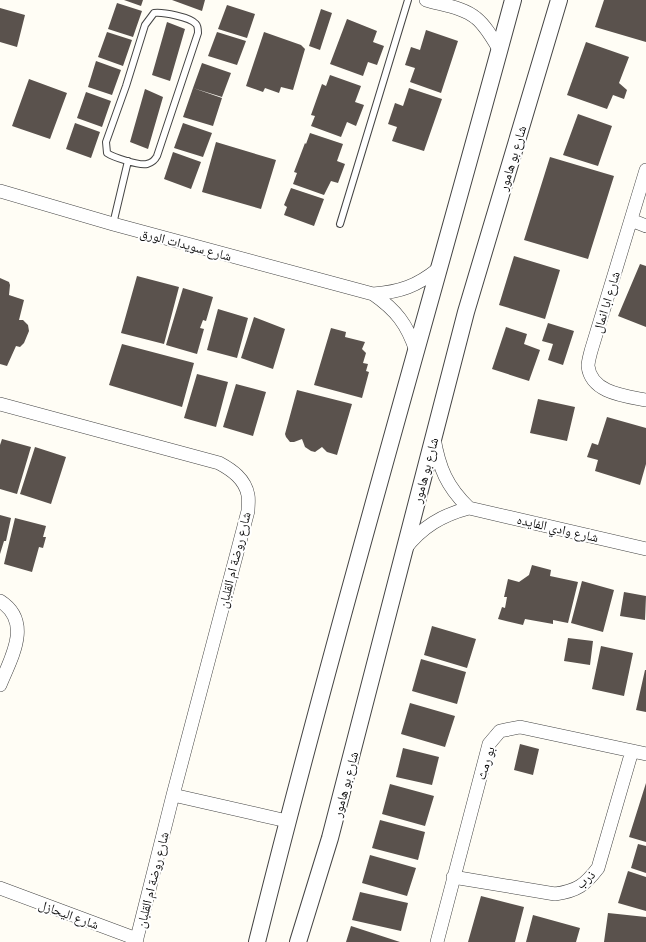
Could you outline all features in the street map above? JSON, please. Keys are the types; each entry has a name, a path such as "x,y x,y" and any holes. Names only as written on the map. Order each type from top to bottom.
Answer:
{"street":[{"path":"427,0 464,12 476,18 484,26 500,51"},
{"path":"257,942 287,821 513,0"},
{"name":"شارع بو هامور","path":"298,942 330,838 466,312 559,0"},
{"name":"شارع ابا انمال","path":"646,170 591,351 588,366 592,377 600,387 610,392 646,400"},
{"name":"شارع سويدات الورق","path":"0,191 113,224 373,294 396,312 411,337 416,351"},
{"path":"631,220 646,226"},
{"name":"شارع سويدات الورق","path":"373,294 401,290 415,285 438,269"},
{"name":"شارع روضة ام القلبان","path":"0,404 219,463 233,471 242,482 248,495 248,511 173,795 137,940"},
{"path":"434,434 436,450 444,475 455,493 469,508"},
{"name":"شارع وادي الفايده","path":"404,551 413,538 425,527 439,518 469,508 646,549"},
{"path":"0,601 7,605 14,617 18,631 17,643 0,685"},
{"name":"بو رمث","path":"437,942 489,744 500,731 520,727 646,754"},
{"name":"ذرب","path":"453,877 555,894 570,892 580,887 589,880 598,868 632,751"},
{"path":"173,795 287,821"},
{"name":"شارع اليحازل","path":"0,888 137,940"}],"lane":[{"path":"340,224 408,0"},
{"path":"154,13 166,13 192,21 197,26 198,33 157,156 152,162 144,164 128,161 107,153 106,142 126,86 144,24 154,13"},
{"path":"113,224 128,161"}],"building":[{"path":"124,0 143,0 141,6"},
{"path":"172,0 205,0 202,11"},
{"path":"604,0 646,0 646,42 595,27"},
{"path":"117,3 142,11 133,37 108,29"},
{"path":"227,5 255,14 247,38 218,29"},
{"path":"0,8 25,15 17,47 0,42"},
{"path":"321,9 332,13 320,50 309,46"},
{"path":"347,19 377,31 373,42 384,46 377,65 368,62 363,76 330,64"},
{"path":"167,22 185,29 170,81 152,75"},
{"path":"426,30 458,41 441,93 410,82 415,68 405,65 411,47 420,50"},
{"path":"107,32 132,40 123,66 98,57"},
{"path":"217,32 246,41 237,65 208,56"},
{"path":"264,32 301,45 305,49 293,90 281,87 279,93 265,88 263,92 246,86"},
{"path":"586,42 629,57 619,83 627,90 624,99 613,95 607,109 567,95"},
{"path":"96,61 121,70 112,95 88,87"},
{"path":"202,63 231,73 222,97 193,88"},
{"path":"330,75 361,86 355,102 364,105 356,126 347,122 341,137 311,126 315,116 311,115 322,84 326,86"},
{"path":"29,79 67,93 50,139 12,126"},
{"path":"193,88 222,98 213,126 183,117"},
{"path":"409,88 442,99 424,151 392,141 397,127 388,124 395,103 403,106"},
{"path":"145,89 163,97 148,149 130,142"},
{"path":"86,92 111,101 102,127 77,118"},
{"path":"578,114 612,126 598,166 563,155"},
{"path":"75,123 100,132 91,158 66,149"},
{"path":"183,123 212,133 203,157 174,148"},
{"path":"310,133 343,144 337,161 345,164 338,183 331,181 324,195 293,184 297,173 294,172"},
{"path":"216,142 276,160 261,209 202,192"},
{"path":"173,152 201,162 191,189 164,179"},
{"path":"550,157 614,176 588,259 524,240"},
{"path":"291,188 324,199 314,226 284,215 287,207 284,205"},
{"path":"514,256 560,270 545,319 499,305"},
{"path":"640,264 646,266 646,327 618,316"},
{"path":"137,276 179,287 164,344 121,333"},
{"path":"0,278 9,282 9,295 24,300 19,320 23,320 28,325 29,331 24,343 20,347 16,346 7,366 0,364"},
{"path":"183,288 213,297 206,321 203,320 200,328 204,329 197,354 166,345"},
{"path":"218,309 248,318 237,358 207,350"},
{"path":"254,317 285,329 273,369 241,358"},
{"path":"548,323 574,331 563,365 548,360 553,344 542,341"},
{"path":"506,327 527,334 524,344 540,350 529,381 492,369"},
{"path":"331,328 346,332 345,337 365,342 362,349 366,353 363,363 368,364 366,371 369,372 362,398 314,385"},
{"path":"122,344 194,363 182,407 109,385"},
{"path":"197,374 228,382 216,427 184,418"},
{"path":"236,384 266,392 253,436 223,427"},
{"path":"297,390 352,404 337,455 327,452 322,447 315,452 311,451 305,447 302,439 290,442 286,437 285,434"},
{"path":"538,399 575,407 567,441 530,433"},
{"path":"607,417 646,428 646,464 640,485 595,471 598,460 587,457 592,443 598,445"},
{"path":"2,439 31,447 17,494 0,489 0,445"},
{"path":"35,447 66,457 51,504 20,494"},
{"path":"0,515 11,518 6,541 4,541 0,554"},
{"path":"15,518 46,526 43,537 46,537 43,548 39,547 32,572 4,564"},
{"path":"532,565 551,570 550,576 578,582 568,623 553,620 553,624 525,619 523,625 498,619 502,607 505,608 507,597 504,597 508,579 519,582 529,575"},
{"path":"582,581 614,590 603,632 571,623"},
{"path":"624,592 646,596 645,620 620,616"},
{"path":"432,626 476,639 467,668 424,655"},
{"path":"568,638 593,641 590,665 564,661"},
{"path":"601,646 633,653 624,696 592,689"},
{"path":"421,659 466,672 457,704 412,691"},
{"path":"646,670 646,712 636,710"},
{"path":"410,703 455,716 445,747 401,734"},
{"path":"520,744 539,749 533,775 514,770"},
{"path":"403,748 439,757 432,785 396,777"},
{"path":"646,783 646,842 629,837"},
{"path":"390,784 434,796 425,826 382,814"},
{"path":"380,820 425,832 418,860 372,848"},
{"path":"638,844 646,846 646,873 631,868"},
{"path":"370,855 416,868 407,896 362,883"},
{"path":"628,871 646,877 646,911 618,903"},
{"path":"360,892 408,903 401,931 352,920"},
{"path":"481,896 524,907 515,942 468,942"},
{"path":"608,913 646,917 646,942 604,942"},
{"path":"533,915 580,928 576,942 526,942"},
{"path":"351,926 400,942 346,942"}]}
